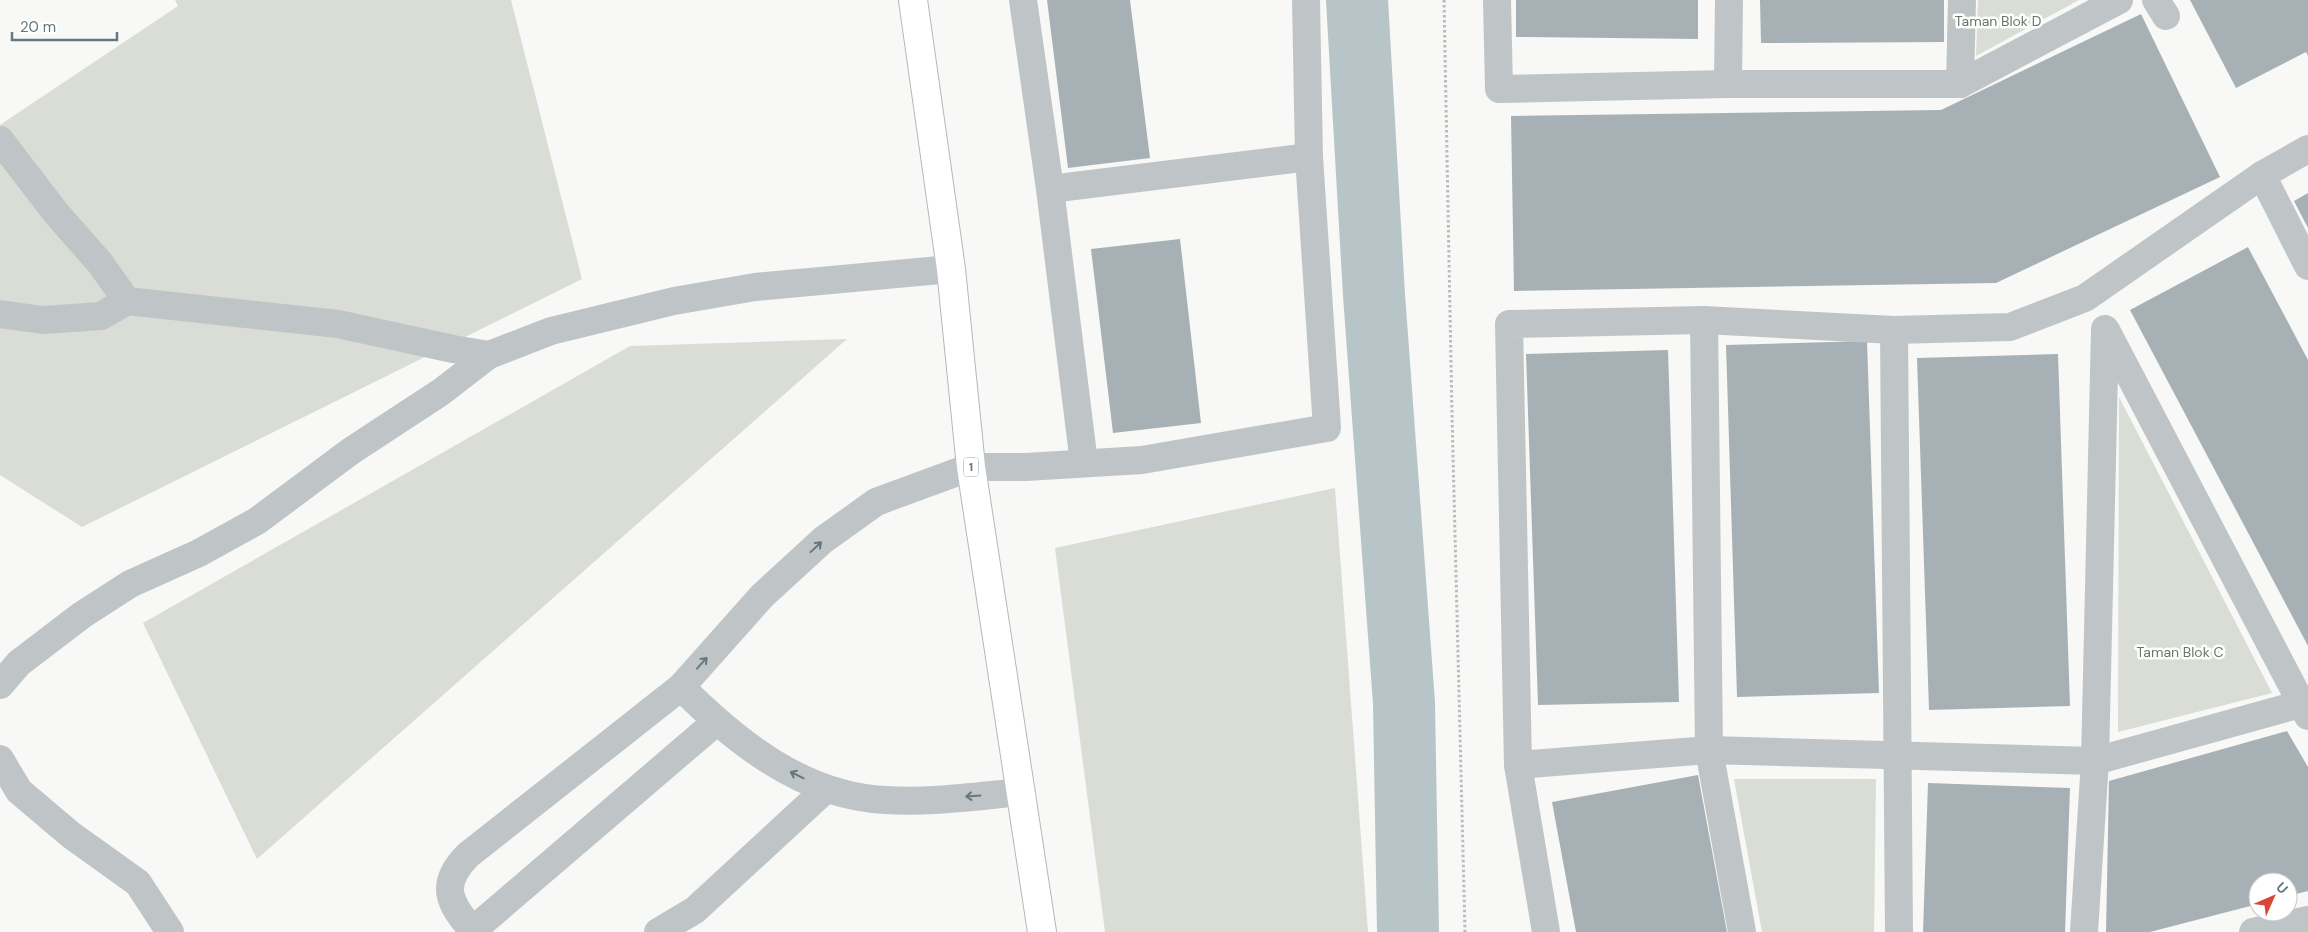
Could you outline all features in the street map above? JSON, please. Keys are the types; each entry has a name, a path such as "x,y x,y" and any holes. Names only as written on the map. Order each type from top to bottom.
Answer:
{"highway":[{"name":"1","path":"913,0 951,269 971,467 1042,932"}],"street":[{"path":"1023,0 1050,189 1084,463"},
{"path":"716,722 473,931 453,902 450,879 456,868 468,855 681,687 762,596 823,540 876,502 971,467 1142,460 1327,428 1310,157 1306,0"},
{"path":"1497,0 1499,89 1728,84 1960,84 2119,0"},
{"path":"1728,84 1729,0"},
{"path":"1960,84 1962,0"},
{"path":"0,140 56,213 100,263 127,301"},
{"path":"1546,932 1518,765 1509,324 1704,320 1894,330 2010,327 2085,298 2262,175 2308,149"},
{"path":"1050,189 1310,157"},
{"path":"2262,175 2308,266"},
{"path":"0,685 19,663 82,615 130,584 199,552 257,521 351,451 441,392 489,355 551,331 674,301 755,287 951,269"},
{"path":"1518,765 1709,750 2095,761 2306,708 2106,329 2085,298"},
{"path":"0,314 43,320 101,316 127,301 338,324 489,355"},
{"path":"1704,320 1709,750 1742,932"},
{"path":"2084,932 2095,761 2106,329"},
{"path":"1894,330 1899,932"},
{"path":"681,687 716,722 766,760 826,789 884,800 1022,792"},
{"path":"0,759 19,791 71,835 138,883 170,932"},
{"path":"658,932 695,910 826,789"},
{"path":"2253,932 2308,920"}],"path":[{"path":"1444,0 1465,932"}],"green space":[{"path":"175,0 511,0 582,279 82,527 0,475 0,125 178,6"},
{"name":"Taman Blok D","path":"1978,0 2079,0 1976,56"},
{"path":"847,339 257,859 143,623 630,346"},
{"name":"Taman Blok C","path":"2119,397 2272,693 2118,732"},
{"path":"1335,488 1368,932 1105,932 1055,548"},
{"path":"1734,779 1876,779 1874,932 1762,932"}],"building":[{"path":"1047,0 1130,0 1150,158 1068,168"},
{"path":"1516,0 1698,0 1698,39 1516,37"},
{"path":"1760,0 1944,0 1944,42 1761,43"},
{"path":"2190,0 2308,0 2308,56 2306,52 2236,88"},
{"path":"2141,14 2220,177 1996,283 1514,291 1511,116 1941,110"},
{"path":"2308,193 2308,228 2294,201"},
{"path":"1180,239 1201,423 1113,433 1091,249"},
{"path":"2248,247 2308,360 2308,646 2130,310"},
{"path":"1867,341 1879,693 1737,697 1726,345"},
{"path":"1668,350 1679,702 1538,705 1526,354"},
{"path":"2058,354 2070,706 1929,710 1917,358"},
{"path":"2287,731 2308,767 2308,891 2298,894 2298,872 2248,872 2248,907 2150,932 2106,932 2109,781"},
{"path":"1698,775 1727,932 1576,932 1552,802"},
{"path":"1928,783 2070,788 2065,932 1923,932"}],"waterway":[{"path":"1357,0 1374,295 1404,703 1408,932"}]}
